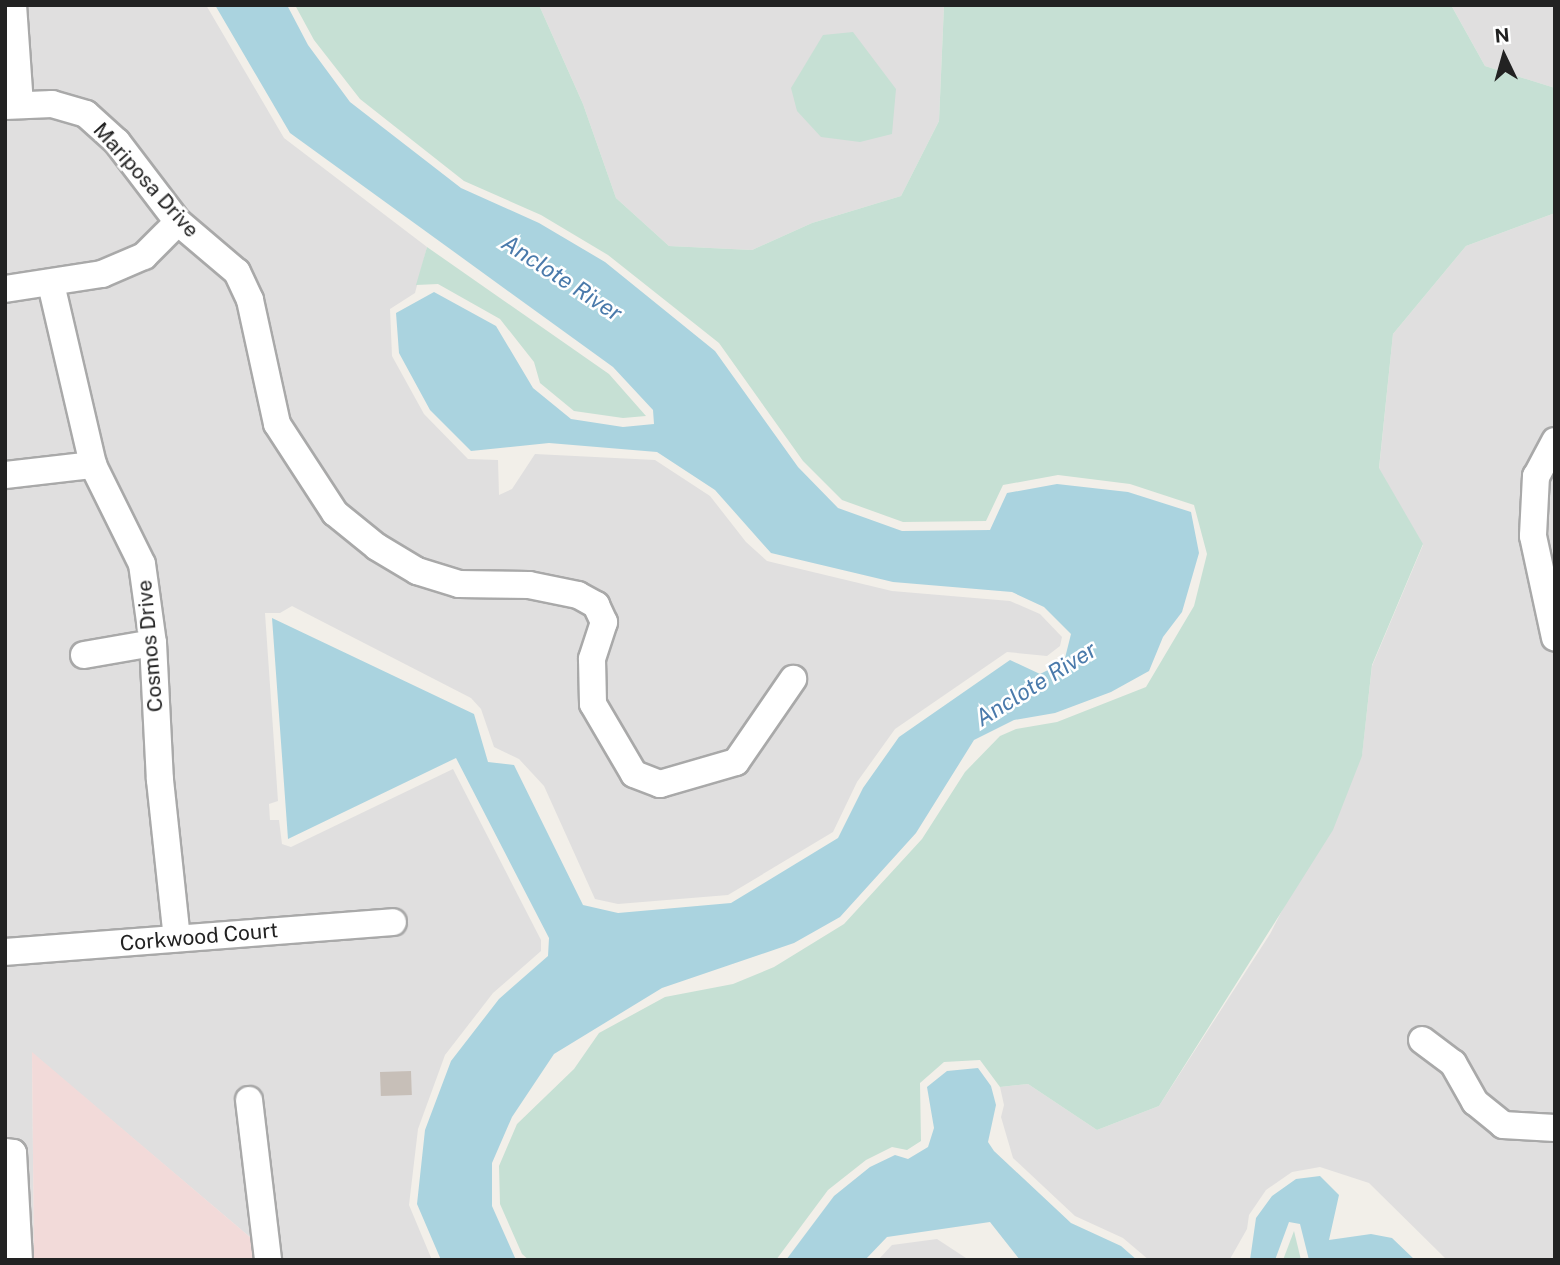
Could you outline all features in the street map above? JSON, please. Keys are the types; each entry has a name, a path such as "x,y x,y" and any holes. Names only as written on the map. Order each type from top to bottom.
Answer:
{"street":[{"path":"13,5 13,105"},
{"name":"Mariposa Drive","path":"13,105 52,104 86,114 117,142 178,222 237,272 250,300 277,424 335,513 417,571 459,584 529,585 578,596 596,605 604,622 589,686 602,722 634,774 660,784 736,762 793,680"},
{"path":"5,289 102,274 144,256 178,222"},
{"name":"Cosmos Drive","path":"51,284 93,465 142,564 153,643 160,780 177,938"},
{"path":"1555,441 1536,476 1533,536 1555,638"},
{"path":"5,475 93,465"},
{"path":"84,656 153,643"},
{"name":"Corkwood Court","path":"5,952 393,922"},
{"path":"1422,1040 1453,1063 1475,1102 1503,1125 1555,1128"},
{"path":"249,1100 268,1260"},
{"path":"5,1153 13,1153 19,1260"}],"shaded area":[{"path":"5,5 206,5 284,138 427,247 415,293 390,309 392,356 424,414 468,459 498,460 499,495 512,489 535,454 655,460 710,496 746,542 767,561 892,591 1010,601 1040,614 1062,637 1060,646 1047,656 1007,652 895,729 857,782 833,832 728,895 618,904 595,899 544,786 519,759 494,747 481,709 471,698 292,606 280,613 265,613 278,801 269,804 270,820 279,820 282,844 291,847 453,769 541,940 541,951 493,993 445,1055 418,1129 409,1205 432,1260 277,1260 32,1053 34,1260 5,1260"},
{"path":"539,5 944,5 939,121 901,196 812,223 752,250 669,246 616,198 583,104"},
{"path":"1451,5 1555,5 1555,88 1485,66"},
{"path":"1555,213 1555,1260 1447,1260 1369,1183 1320,1167 1292,1172 1266,1190 1249,1215 1247,1229 1230,1259 1149,1260 1123,1238 1075,1216 1013,1158 1001,1117 1004,1105 1000,1087 1028,1084 1097,1130 1159,1106 1270,934 1362,755 1372,666 1423,545 1379,469 1393,334 1466,246"},
{"path":"32,1052 277,1260 34,1260"},
{"path":"937,1239 969,1260 878,1260 892,1245"}],"green space":[{"path":"295,5 539,5 583,104 616,198 669,246 752,250 812,223 901,196 939,121 944,5 1451,5 1485,66 1555,88 1555,213 1466,246 1393,334 1379,468 1423,544 1372,665 1362,756 1333,830 1159,1106 1097,1130 1028,1084 1000,1087 980,1060 944,1062 920,1083 921,1141 907,1150 892,1147 866,1160 828,1190 776,1260 529,1260 522,1254 500,1204 499,1166 517,1124 574,1069 599,1033 665,997 733,984 774,967 844,924 922,839 965,772 1000,736 1016,729 1057,722 1146,687 1194,606 1207,554 1194,505 1130,484 1058,475 1003,485 986,521 903,522 842,500 803,461 719,343 608,255 541,215 464,181 360,99 314,40"},
{"path":"853,32 896,89 892,134 860,142 821,137 797,111 791,88 823,35"},
{"path":"427,247 609,374 646,416 623,418 574,411 540,383 534,362 500,319 438,284 416,285"},
{"path":"1294,1231 1301,1260 1283,1260"}],"water":[{"name":"Anclote River","path":"215,5 287,5 308,45 350,102 461,188 539,223 605,262 715,351 798,467 838,508 902,531 990,530 1007,493 1057,484 1128,492 1191,512 1199,553 1182,612 1163,637 1149,671 1111,692 1055,713 1014,720 974,740 916,833 840,917 794,943 662,988 554,1054 512,1117 492,1163 492,1206 516,1260 441,1260 417,1204 425,1130 451,1061 499,999 548,956 549,938 456,758 288,839 272,618 474,714 488,762 514,765 583,905 618,913 731,903 838,838 863,788 899,737 1010,660 1040,674 1064,662 1071,634 1044,607 1012,592 893,582 771,553 715,490 657,452 549,443 471,451 430,410 399,353 396,313 434,292 496,326 533,388 571,419 623,427 654,424 653,410 613,367 290,133"},
{"path":"978,1068 991,1086 996,1105 988,1142 994,1151 1071,1223 1121,1246 1137,1260 1020,1260 990,1222 887,1237 865,1260 786,1260 834,1196 870,1167 895,1155 908,1159 928,1147 934,1128 927,1087 947,1071"},
{"path":"1320,1176 1339,1195 1329,1240 1371,1234 1392,1238 1415,1260 1309,1260 1300,1224 1289,1222 1275,1260 1250,1260 1256,1218 1272,1196 1296,1179"}],"building":[{"path":"411,1071 412,1095 381,1096 380,1072"}]}
